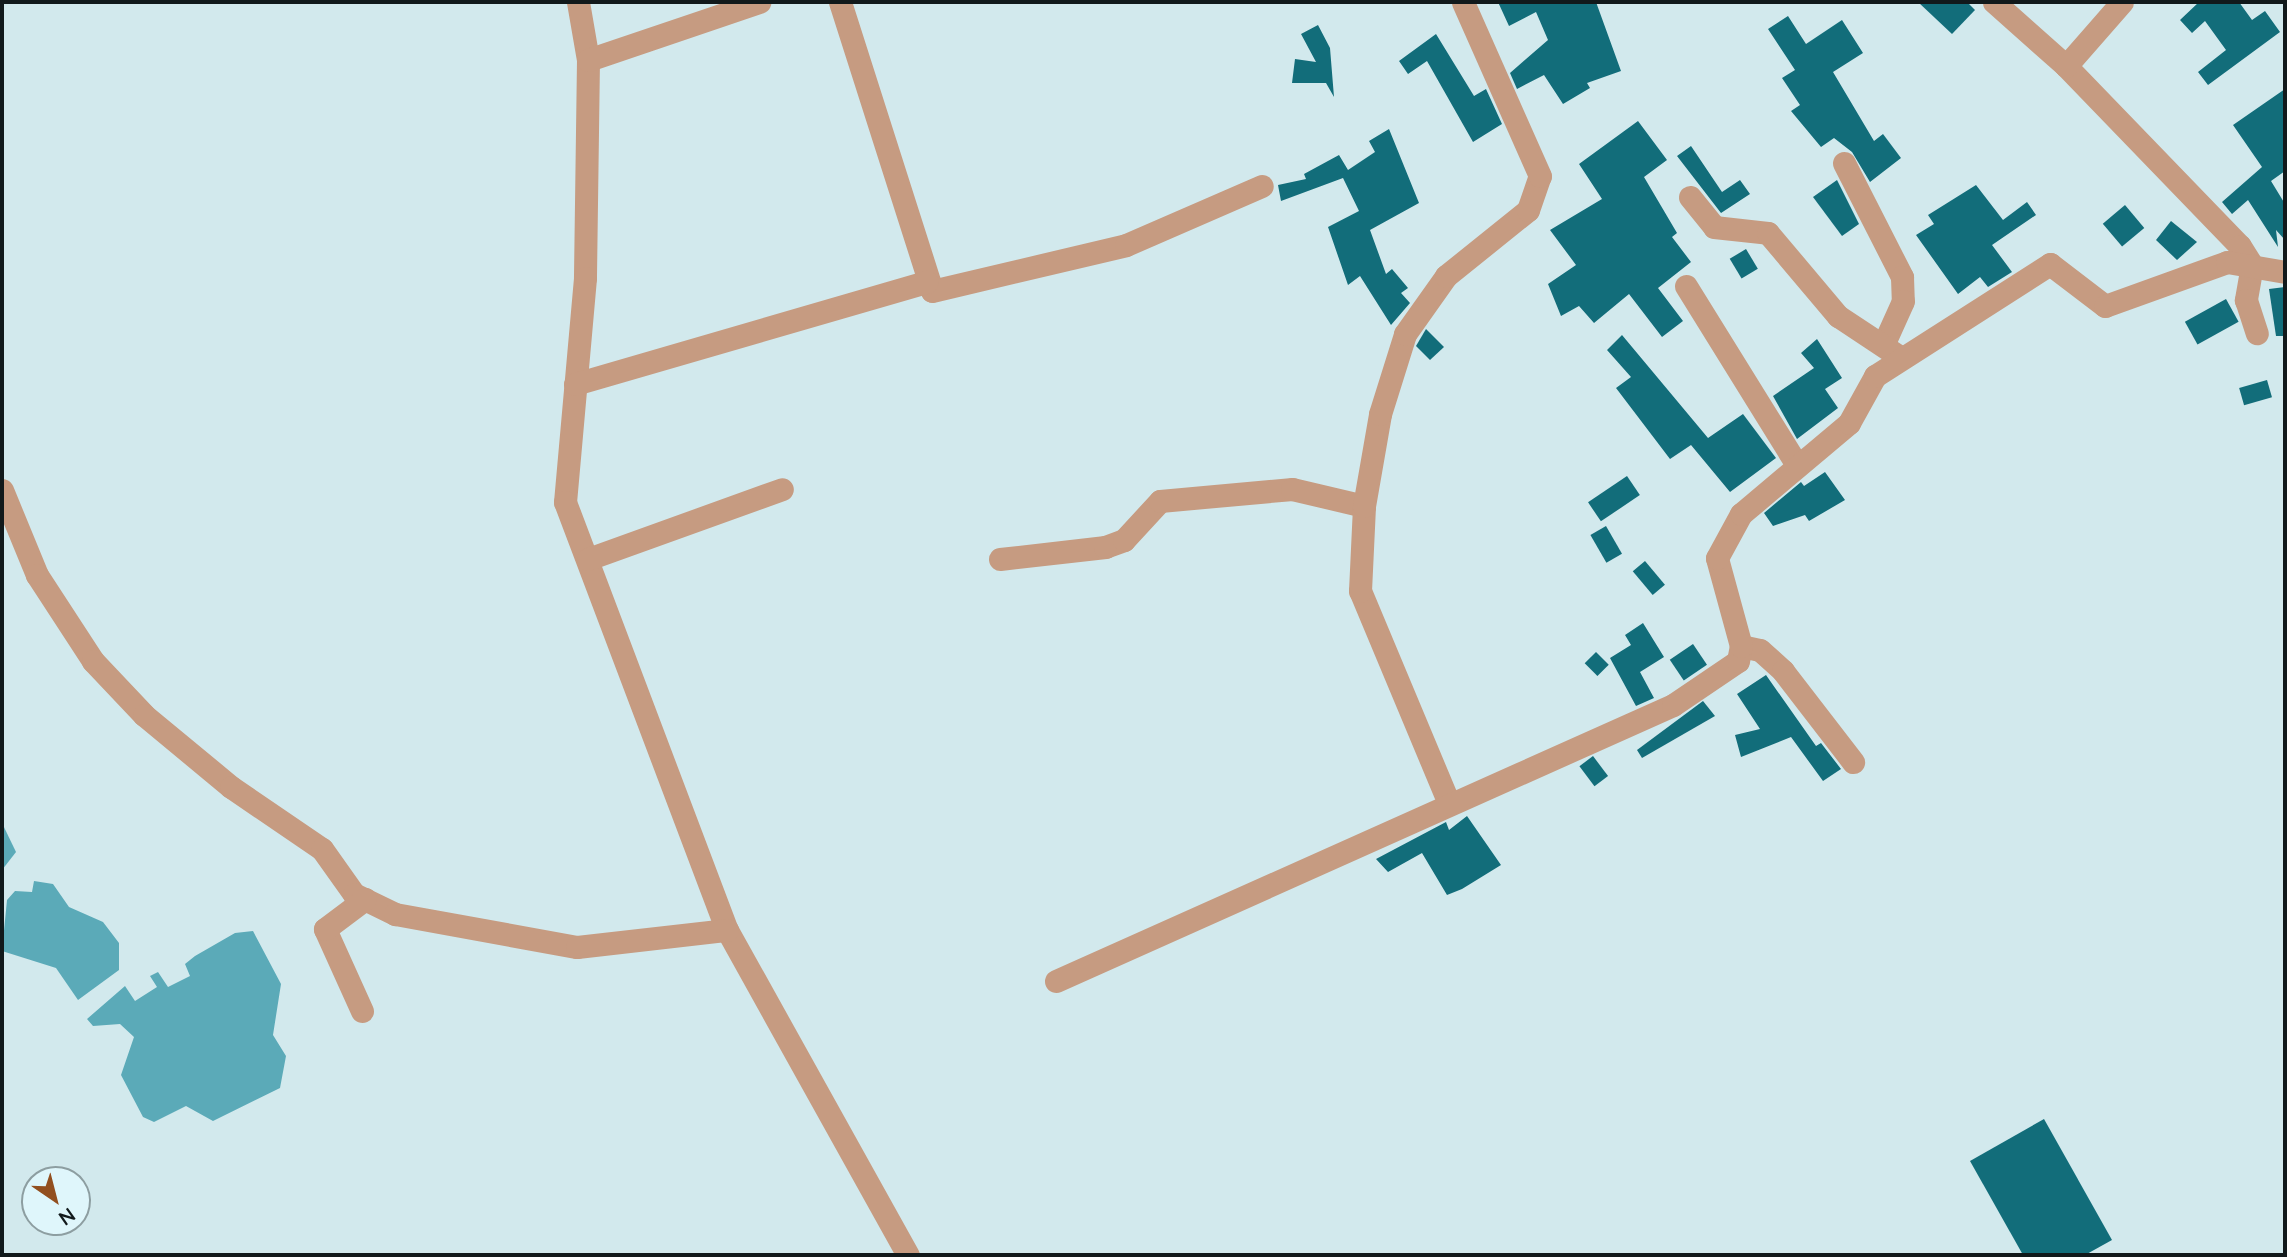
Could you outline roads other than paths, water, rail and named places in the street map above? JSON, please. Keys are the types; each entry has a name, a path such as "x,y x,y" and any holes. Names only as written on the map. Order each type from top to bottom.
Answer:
{"street":[{"path":"578,2 588,60 585,278 565,502 727,930 908,1255"},
{"path":"588,60 759,2"},
{"path":"840,2 905,193 926,282 944,293 1126,246 1262,186"},
{"path":"1448,801 1360,591 1364,506 1380,414 1405,334 1446,276 1528,210 1540,176 1463,2"},
{"path":"1994,2 2066,66 2252,265"},
{"path":"2066,66 2122,2"},
{"path":"1056,981 1448,801 1673,705 1738,661 1741,646 1717,558 1741,514 1795,462 1849,423 1892,350 1903,301 1902,277 1844,163"},
{"path":"1690,197 1714,227 1768,233 1838,316 1892,350"},
{"path":"1892,350 2050,264 2105,306 2227,262 2285,272"},
{"path":"2252,265 2246,300 2257,334"},
{"path":"575,384 926,282"},
{"path":"1685,285 1795,462"},
{"path":"588,559 782,489"},
{"path":"1000,559 1105,547 1124,540 1160,501 1292,489 1364,506"},
{"path":"2,490 37,575 71,634 144,715 229,797 291,823 365,899 395,914 577,947 727,930"},
{"path":"1741,646 1760,650 1783,671 1853,762"},
{"path":"362,1011 325,929 365,899"}],"water":[{"path":"2,823 16,852 2,870"},
{"path":"34,881 53,884 69,907 103,922 119,943 119,970 78,1000 56,968 2,951 7,900 15,891 32,892"},
{"path":"253,931 281,984 273,1035 286,1056 280,1088 213,1121 186,1106 154,1122 143,1117 121,1075 134,1037 120,1024 93,1026 87,1019 125,986 135,1001 157,987 150,976 158,972 168,987 190,976 185,964 195,956 235,933"}]}
